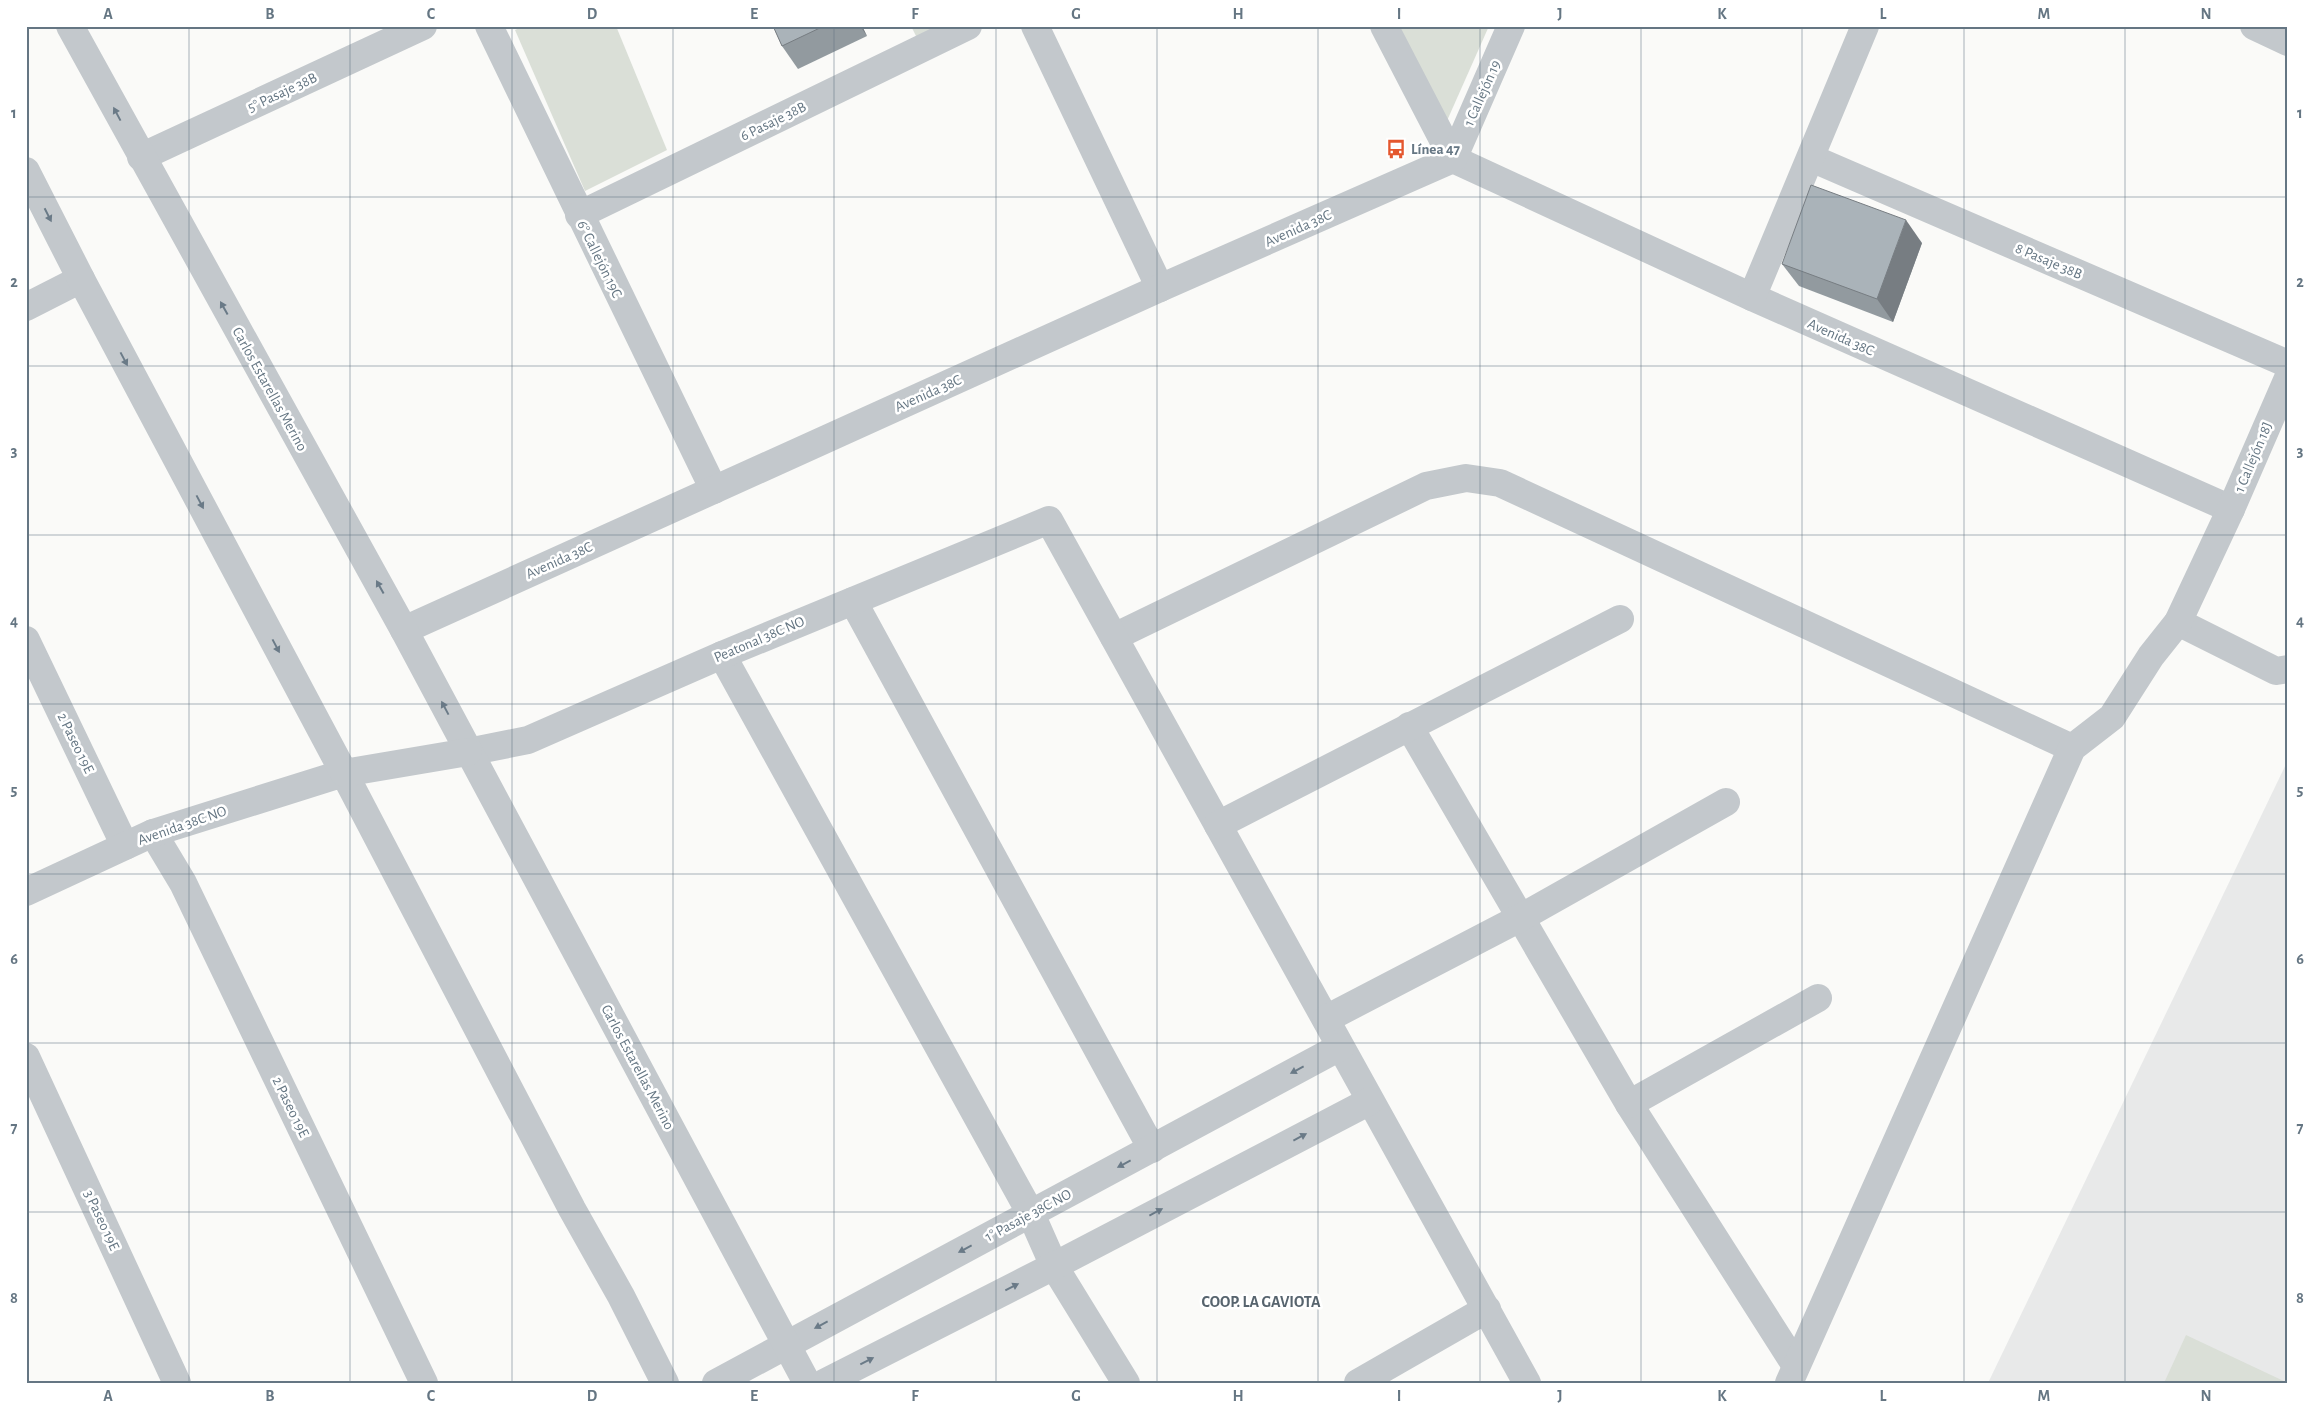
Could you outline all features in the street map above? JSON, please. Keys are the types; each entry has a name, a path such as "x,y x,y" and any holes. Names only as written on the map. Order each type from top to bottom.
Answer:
{"street":[{"name":"Carlos Estarellas Merino","path":"70,26 404,630 468,752 788,1343 807,1383"},
{"name":"5° Pasaje 38B","path":"141,157 423,26"},
{"name":"6° Callejón 19C","path":"489,26 714,490"},
{"name":"6 Pasaje 38B","path":"579,215 968,26"},
{"path":"1035,26 1160,288"},
{"path":"1384,26 1453,159"},
{"name":"1 Callejón 19","path":"1453,159 1511,26"},
{"path":"1752,297 1865,26"},
{"path":"2254,26 2288,42"},
{"name":"8 Pasaje 38B","path":"1811,158 2288,364"},
{"name":"Avenida 38C","path":"404,630 1160,288 1453,159 1752,297 2231,509"},
{"path":"26,171 81,279 344,773 572,1209 621,1296 665,1383"},
{"path":"26,307 81,279"},
{"name":"1 Callejón 18J","path":"2072,748 2112,718 2151,656 2178,622 2231,509 2288,378"},
{"path":"1528,1383 1114,637 1426,486 1466,478 1500,483 2072,748 1792,1374"},
{"name":"Peatonal 38C NO","path":"468,752 528,740 722,654 1049,520 1114,637"},
{"path":"853,601 1152,1149"},
{"path":"1218,825 1620,618"},
{"path":"2178,622 2276,671 2288,669"},
{"name":"2 Paseo 19E","path":"26,640 125,846"},
{"path":"722,654 1030,1214 1054,1266 1126,1383"},
{"path":"1409,726 1628,1104 1792,1374"},
{"path":"344,773 468,752"},
{"name":"Avenida 38C NO","path":"26,892 153,833 344,773"},
{"path":"1326,1019 1520,918 1726,802"},
{"name":"2 Paseo 19E","path":"153,833 183,883 424,1383"},
{"path":"1628,1104 1818,998"},
{"name":"1° Pasaje 38C NO","path":"716,1383 1340,1047"},
{"name":"3 Paseo 19E","path":"26,1057 177,1383"},
{"path":"824,1383 1054,1266 1370,1101"},
{"path":"1358,1383 1486,1309"}],"shaded area":[{"path":"524,26 616,26 667,150 585,191 515,30"},
{"path":"911,26 945,26 918,40"},
{"path":"1396,26 1489,26 1446,123"},
{"path":"2288,760 2288,1383 1988,1383"},
{"path":"2186,1335 2288,1383 2164,1383"}],"building":[{"path":"773,26 824,26 782,46"},
{"path":"1811,185 1906,220 1877,299 1782,264"}],"place":[{"name":"Línea 47","path":"1396,149"}],"district":[{"name":"COOP. LA GAVIOTA","path":"1261,1301"}]}
